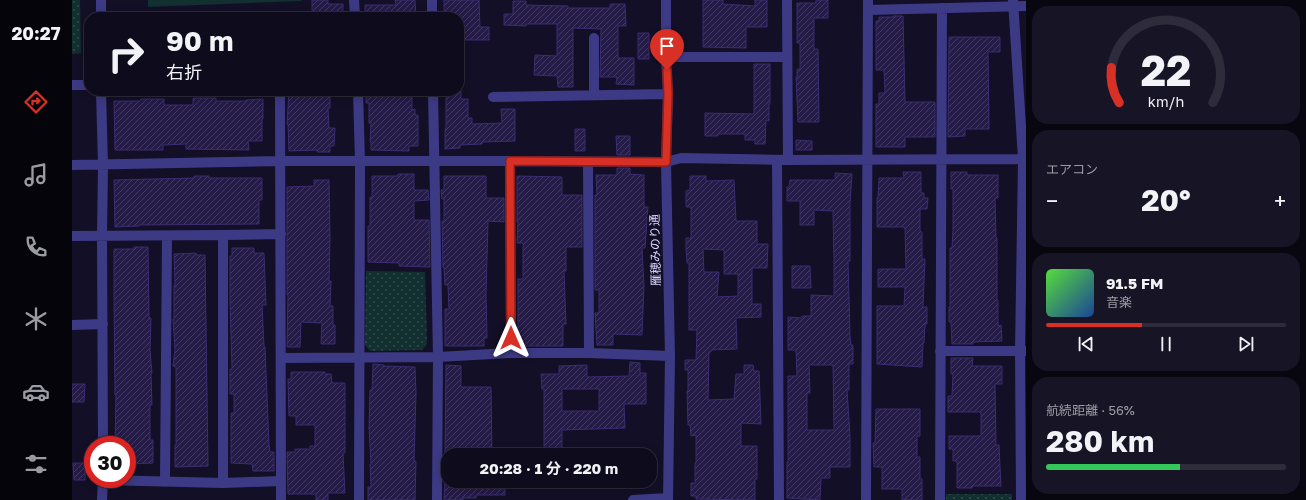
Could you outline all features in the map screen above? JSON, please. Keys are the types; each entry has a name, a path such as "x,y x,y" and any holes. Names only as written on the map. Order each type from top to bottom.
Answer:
{"street":[{"path":"101,0 101,12"},
{"path":"354,0 355,12"},
{"path":"432,0 432,12"},
{"name":"雁穂みのり通","path":"666,0 666,57 668,94 666,162 670,356 668,499"},
{"path":"787,0 788,160"},
{"path":"1013,3 1024,159 1021,500"},
{"path":"866,500 868,5 942,8 1013,3 1026,6"},
{"path":"940,500 942,8"},
{"path":"594,38 594,96"},
{"path":"666,57 787,57"},
{"path":"72,85 84,85"},
{"path":"493,97 668,94"},
{"path":"101,96 103,165 103,436"},
{"path":"280,96 282,358 281,500"},
{"path":"358,96 360,162 359,500"},
{"path":"433,96 438,357 437,500"},
{"path":"72,165 281,161 666,162 681,158 868,161 1024,159"},
{"path":"777,160 779,500"},
{"path":"510,161 511,353"},
{"path":"588,162 589,353"},
{"path":"72,236 281,234"},
{"path":"223,235 224,483"},
{"path":"166,482 167,236"},
{"path":"72,325 103,324"},
{"path":"940,350 1023,351"},
{"path":"282,358 438,357 511,353 589,353 670,356"},
{"path":"136,481 224,483 281,481"},
{"path":"102,500 103,488"},
{"path":"633,500 668,499"}],"green space":[{"path":"72,0 80,0 81,53 72,54"},
{"path":"148,0 301,0 301,1 148,7"},
{"path":"366,271 425,272 427,344 422,350 370,351 365,345"},
{"path":"946,494 1012,494 1012,500 946,500"}],"building":[{"path":"312,0 328,0 328,4 343,4 343,12 312,12"},
{"path":"395,0 415,0 416,12 365,12 365,5 396,5"},
{"path":"444,0 479,0 480,27 489,27 489,40 464,40 464,12 444,12"},
{"path":"703,0 723,0 723,4 755,6 755,0 767,0 767,27 746,27 746,48 703,47"},
{"path":"816,0 828,0 828,18 814,18 814,49 818,49 819,122 798,122 796,77 797,69 800,69 800,43 797,43 797,3 816,3"},
{"path":"513,1 526,1 526,5 568,6 568,8 610,8 610,4 625,4 626,26 618,26 618,58 634,58 634,85 616,84 617,77 600,77 601,29 573,28 573,87 558,87 557,76 534,75 535,55 557,56 557,24 526,24 526,26 504,25 504,14 513,14"},
{"path":"903,16 905,102 935,102 935,137 905,137 905,147 876,147 876,104 879,104 879,93 885,93 884,70 876,70 876,21 879,21 879,17"},
{"path":"638,33 649,33 649,59 638,59"},
{"path":"949,37 1000,37 1000,52 988,52 989,129 965,129 965,136 948,137"},
{"path":"754,64 770,64 769,121 766,120 765,144 755,144 755,140 745,140 745,134 718,134 718,136 705,136 705,113 754,114"},
{"path":"289,96 330,96 330,108 328,108 329,128 335,128 334,146 330,146 330,152 317,152 317,150 289,151 287,124"},
{"path":"366,96 412,96 412,110 415,109 415,115 418,115 418,146 409,146 409,151 371,150 369,103 366,103"},
{"path":"446,96 461,96 461,99 468,99 468,118 472,118 472,124 502,123 501,109 515,109 515,141 482,142 482,144 460,145 460,148 445,149"},
{"path":"193,98 216,98 216,101 246,101 263,99 262,141 248,141 249,150 186,149 186,144 163,145 163,150 115,150 114,101 164,99 164,105 193,105"},
{"path":"575,129 585,129 585,151 575,151"},
{"path":"616,136 630,136 630,155 617,155"},
{"path":"796,140 812,141 812,150 796,150"},
{"path":"617,168 630,168 630,174 644,175 644,207 648,207 645,248 642,248 644,286 642,335 613,334 613,345 597,345 595,313 599,313 599,290 595,290 596,175 617,175"},
{"path":"903,172 921,172 921,193 924,193 924,198 928,198 927,209 920,209 922,259 925,259 923,307 927,307 927,324 925,324 922,367 877,364 877,306 904,306 905,287 878,287 878,269 906,269 905,228 877,227 879,178 904,178"},
{"path":"951,172 967,172 967,175 998,175 998,198 995,198 997,238 997,300 998,326 1001,325 1002,341 973,342 973,344 952,344 951,322 949,322 950,248 952,248 953,230 953,189 951,189"},
{"path":"835,173 852,174 850,204 850,261 848,261 850,336 851,345 853,345 853,364 849,364 849,390 847,390 850,436 850,467 830,467 830,478 821,478 820,500 787,498 788,376 797,376 796,350 788,350 788,317 802,318 802,316 811,316 811,295 834,296 834,262 833,211 814,210 814,225 800,225 800,201 787,201 787,187 789,187 790,180 835,180","holes":["809,365 833,365 834,430 807,430 807,393 810,393"]},
{"path":"398,174 414,174 414,190 428,190 429,200 414,201 414,220 429,220 430,267 399,266 399,263 368,262 368,226 370,226 372,176 398,176"},
{"path":"194,176 209,176 209,178 262,178 262,200 259,200 259,224 139,225 115,227 114,180 194,178"},
{"path":"444,176 486,176 486,198 504,198 504,222 488,221 486,295 487,338 484,338 484,346 445,346 445,309 449,309 448,285 445,285 443,267 442,221 444,221 444,199 442,199 441,190 444,190"},
{"path":"517,176 562,177 562,195 582,195 582,247 566,247 566,271 564,271 566,324 563,324 563,346 518,346 518,279 523,279 523,243 517,243"},
{"path":"690,176 706,176 706,181 734,180 736,221 757,221 757,244 768,244 767,268 752,268 752,304 761,304 761,317 736,318 737,349 711,350 711,352 709,352 708,400 734,399 736,374 744,374 744,365 753,365 754,371 759,371 761,424 741,423 741,446 757,446 757,479 755,479 755,500 696,499 696,496 691,496 691,483 695,483 696,435 691,436 690,425 688,425 688,370 685,370 685,360 696,360 697,330 689,330 689,263 687,263 686,238 691,238 691,207 686,207 686,191 690,190","holes":["703,249 724,250 724,274 738,274 738,296 717,297 719,272 704,272"]},
{"path":"314,180 329,180 329,281 331,281 330,306 333,306 335,344 321,344 322,323 301,322 300,347 287,347 287,187 314,186"},
{"path":"134,247 148,247 149,318 151,318 150,351 152,373 150,440 153,440 153,463 136,464 136,436 115,436 114,249 134,249"},
{"path":"232,248 254,248 254,253 264,253 266,305 262,305 269,445 270,452 274,452 274,471 253,471 252,464 231,463 231,413 234,413 234,394 230,394 230,369 232,369 230,256 232,256"},
{"path":"196,253 196,255 205,255 208,466 175,467 176,367 173,366 175,350 173,319 175,285 174,254"},
{"path":"792,266 810,266 811,288 792,288"},
{"path":"951,358 973,358 972,366 1002,366 1002,384 995,384 996,445 999,445 1001,486 973,486 972,488 957,488 957,461 953,461 953,449 949,449 949,436 981,436 981,412 948,412 948,396 952,396 953,374 951,374"},
{"path":"630,362 640,363 640,373 646,373 646,404 624,404 625,428 562,430 562,448 544,448 544,389 542,389 541,374 559,374 559,366 587,365 587,377 629,376","holes":["562,389 599,389 599,411 562,411"]},
{"path":"373,364 384,366 415,367 415,500 368,500 368,487 371,487 369,428 370,390 372,390"},
{"path":"446,365 461,366 461,387 491,387 492,448 445,448"},
{"path":"291,372 325,372 325,374 331,374 332,383 345,383 345,453 343,453 345,493 328,493 328,500 316,500 316,494 288,494 287,452 295,452 295,449 310,449 310,446 315,446 315,425 296,425 296,416 289,416 288,379 291,379"},
{"path":"72,384 85,384 84,402 72,402"},
{"path":"876,409 920,409 920,436 917,436 917,457 920,457 922,500 902,500 902,489 882,489 882,467 874,467 873,443 875,443"},
{"path":"73,463 84,463 84,480 74,480"},
{"path":"445,488 505,488 505,495 476,495 476,498 444,500"}],"route":[{"path":"511,338 510,161 666,162 668,94 667,70"}]}
